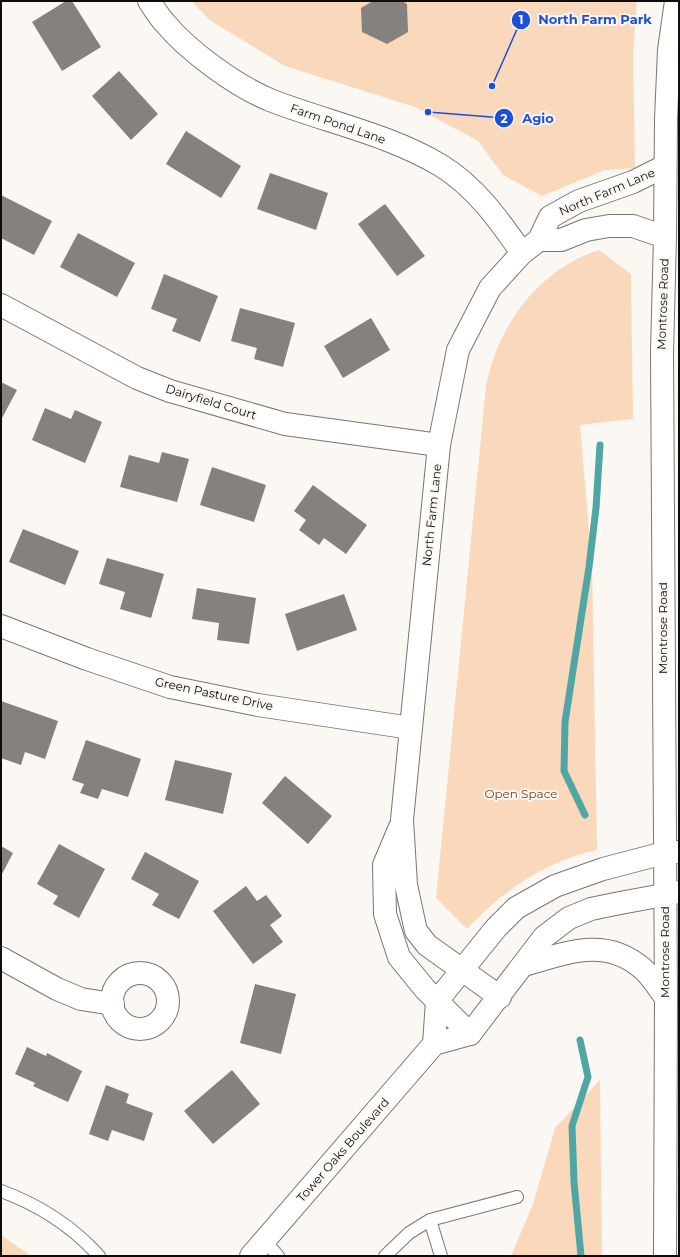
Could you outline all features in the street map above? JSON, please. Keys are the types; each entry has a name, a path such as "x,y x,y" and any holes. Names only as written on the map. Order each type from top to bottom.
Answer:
{"street":[{"name":"Farm Pond Lane","path":"149,1 165,24 197,53 229,78 268,99 398,145 440,165 463,182 531,246"},
{"name":"Montrose Road","path":"665,1256 666,998 672,893 672,853 662,352 666,237 665,166 669,50 676,1"},
{"name":"North Farm Lane","path":"500,997 427,945 416,931 406,885 402,820 439,445 458,350 490,288 531,246 550,217 579,201 633,182 665,166"},
{"path":"531,246 561,240 586,230 609,226 633,226 666,237"},
{"name":"Dairyfield Court","path":"1,305 137,378 170,391 285,424 439,445"},
{"name":"Green Pasture Drive","path":"1,626 87,659 170,687 258,705 411,728"},
{"name":"North Farm Lane","path":"402,820 384,865 385,914 399,957 436,1001 470,1034"},
{"path":"672,853 603,869 555,886 516,908 496,928 436,1001 434,1044 470,1034 500,997 544,937 569,918 597,908 672,893"},
{"path":"524,965 579,950 610,950 627,958 644,970 666,998"},
{"path":"1,958 57,989 81,999 113,1004"},
{"name":"Tower Oaks Boulevard","path":"265,1251 434,1044"}],"lane":[{"path":"1,1191 29,1201 64,1223 99,1256"},
{"path":"385,1256 409,1233 430,1220 517,1197"},
{"path":"430,1220 441,1256"}],"green space":[{"path":"191,1 637,1 633,56 635,168 605,170 542,196 503,175 478,141 415,107 285,66 211,21"},
{"name":"Open Space","path":"599,250 631,274 633,419 580,425 592,565 597,850 560,862 526,879 495,902 467,929 436,898 486,386 492,363 500,342 511,321 524,302 540,285 558,271 577,259"},
{"path":"600,1080 602,1256 511,1256 533,1204 555,1128"},
{"path":"1,1235 31,1256 1,1256"}],"building":[{"path":"66,1 72,1 101,47 62,71 32,22"},
{"path":"373,1 402,1 407,4 408,32 387,44 362,32 361,8"},
{"path":"119,71 158,114 131,140 92,96"},
{"path":"186,131 241,166 221,198 166,164"},
{"path":"270,173 328,193 316,230 257,209"},
{"path":"1,195 52,221 34,255 1,238"},
{"path":"385,204 425,256 397,276 358,224"},
{"path":"78,233 135,263 117,297 60,267"},
{"path":"164,274 218,296 200,342 172,331 177,319 151,309"},
{"path":"240,308 295,323 283,367 254,359 257,348 231,341"},
{"path":"371,318 390,350 343,378 324,346"},
{"path":"1,382 17,390 1,420"},
{"path":"45,408 71,419 75,410 102,422 85,463 32,440"},
{"path":"162,452 189,459 177,502 120,487 129,455 159,463"},
{"path":"212,467 266,485 254,522 200,505"},
{"path":"313,485 367,525 346,554 324,538 319,545 299,530 306,520 294,511"},
{"path":"23,529 79,551 65,585 9,562"},
{"path":"107,558 164,574 151,618 120,609 125,592 99,584"},
{"path":"197,588 256,598 249,644 217,640 219,623 192,619"},
{"path":"344,594 357,630 297,651 285,614"},
{"path":"1,701 58,721 45,759 25,752 21,765 1,758"},
{"path":"86,740 141,759 128,797 102,789 98,799 80,793 84,784 72,780"},
{"path":"175,760 232,773 223,814 165,800"},
{"path":"285,776 332,816 308,844 262,803"},
{"path":"59,844 105,869 79,918 53,904 58,896 37,884"},
{"path":"1,846 13,853 1,876"},
{"path":"145,852 199,881 179,919 152,905 159,894 131,879"},
{"path":"246,886 257,901 266,895 282,916 270,925 283,942 253,964 213,911"},
{"path":"255,984 296,994 281,1054 240,1043"},
{"path":"27,1047 46,1056 47,1053 82,1071 68,1102 33,1086 35,1083 15,1074"},
{"path":"232,1070 260,1104 213,1144 184,1111"},
{"path":"106,1085 129,1094 126,1103 153,1113 144,1141 112,1130 108,1141 89,1134"}],"waterway":[{"path":"585,815 564,771 565,722 589,567 596,508 600,445"},
{"path":"580,1040 588,1077 572,1126 574,1182 581,1256"}],"place":[{"name":"North Farm Park","path":"492,86"},
{"name":"Agio","path":"428,112"}]}
